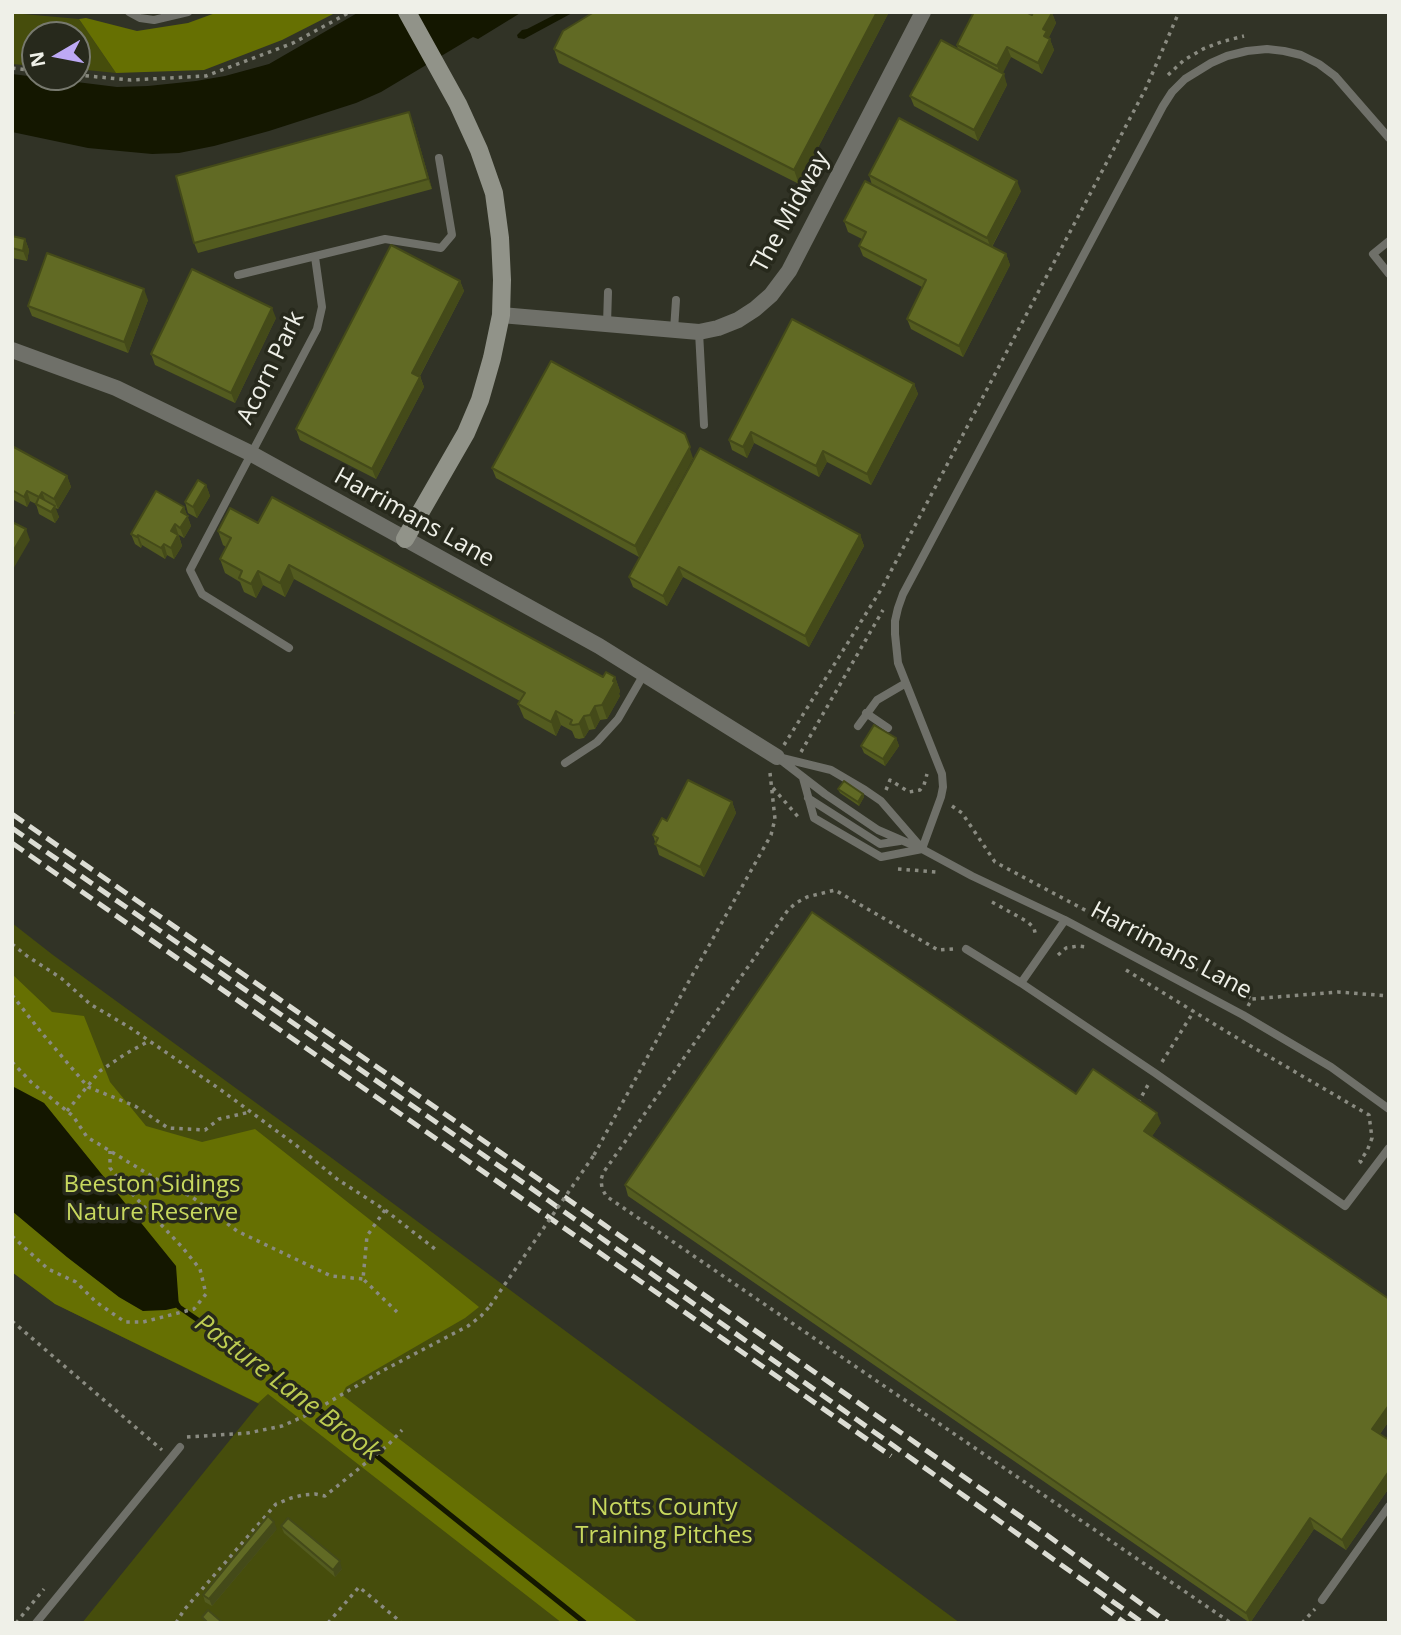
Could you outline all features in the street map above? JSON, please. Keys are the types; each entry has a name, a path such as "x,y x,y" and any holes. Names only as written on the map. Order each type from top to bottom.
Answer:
{"street":[{"path":"405,539 466,433 480,400 500,315 502,280 494,193 479,149 458,104 407,12"},
{"name":"The Midway","path":"500,315 699,332 738,320 771,295 789,271 923,12"},
{"name":"Harrimans Lane","path":"12,350 116,388 250,453 599,646 777,758"}],"lane":[{"path":"130,12 140,18 154,20 188,12"},
{"path":"803,777 814,818 881,857 922,849 943,787 939,764 898,663 895,621 903,594 1172,92 1196,71 1227,56 1267,49 1284,51 1301,55 1335,76 1389,138"},
{"path":"238,275 385,239 441,248 452,235 439,158"},
{"path":"1389,241 1373,254 1389,274"},
{"name":"Acorn Park","path":"289,648 202,594 190,570 317,329 322,307 315,257"},
{"path":"607,324 608,292"},
{"path":"674,330 676,300"},
{"path":"699,332 704,425"},
{"path":"565,763 597,742 618,719 644,674"},
{"path":"858,726 877,700 906,683"},
{"path":"866,713 888,728"},
{"name":"Harrimans Lane","path":"777,758 878,830 1065,920 1243,1015 1331,1067 1389,1109"},
{"name":"Harrimans Lane","path":"777,758 831,769 865,790 881,801 922,849"},
{"path":"808,798 880,844 903,841"},
{"path":"1021,983 1065,920"},
{"path":"966,949 1155,1073 1345,1206 1389,1148"},
{"path":"36,1623 180,1447"},
{"path":"1322,1600 1389,1506"}],"path":[{"path":"91,76 131,80 206,76 293,43 349,12"},
{"path":"187,1437 248,1433 282,1426 307,1415 382,1371 468,1326 490,1306 594,1155 771,835 775,819 771,787 777,758 882,588 1148,84 1180,12"},
{"path":"1164,80 1184,60 1203,49 1221,42 1252,36"},
{"path":"1148,84 1153,87"},
{"path":"801,752 887,602"},
{"path":"878,619 880,629"},
{"path":"885,793 890,780 909,792 920,790 927,777 927,770"},
{"path":"924,785 962,813 995,862 1252,999 1338,992 1389,996"},
{"path":"771,787 806,826"},
{"path":"887,868 938,872"},
{"path":"966,949 938,950 835,890 807,897 796,903 788,910 603,1173 602,1188 606,1196 1231,1623"},
{"path":"983,897 1028,922 1034,928 1034,943 1045,949 1058,955 1066,948 1089,948"},
{"path":"12,944 61,978 90,1004 221,1090 337,1179 385,1210 435,1249"},
{"path":"1124,969 1368,1115 1372,1138 1360,1161 1373,1170"},
{"path":"12,995 88,1087 135,1106 168,1128 205,1130 219,1119 250,1112"},
{"path":"1232,1035 1252,999"},
{"path":"1138,1103 1194,1011"},
{"path":"68,1111 100,1071 149,1041"},
{"path":"12,1062 31,1082 74,1116 87,1137 158,1180 192,1197 237,1231 331,1276 363,1279 397,1312"},
{"path":"12,1236 48,1269 76,1282 96,1302 125,1321 143,1322 194,1309 206,1294 200,1269 110,1168 110,1151"},
{"path":"363,1279 367,1236 385,1210"},
{"path":"12,1321 162,1450"},
{"path":"176,1623 184,1610 276,1504 303,1495 325,1496 388,1445 402,1430"},
{"path":"328,1623 359,1587 402,1623"},
{"path":"1303,1623 1322,1600"}],"green space":[{"path":"218,12 337,12 282,40 204,70 116,73 91,37 91,21 79,19 86,18 137,31 188,23"},
{"path":"12,13 80,21 21,21 21,65 12,64"},
{"path":"91,37 116,73 91,70"},
{"name":"Notts County Training Pitches","path":"12,923 960,1623 82,1623 259,1404 55,1304 12,1272"},
{"name":"Beeston Sidings Nature Reserve","path":"12,974 52,1012 84,1016 110,1082 146,1126 202,1142 255,1129 479,1307 465,1318 346,1387 342,1395 639,1623 562,1623 268,1394 258,1403 55,1304 12,1272 12,1211 119,1297 143,1311 177,1285 175,1266 44,1103 12,1086"}],"shaded area":[{"path":"359,12 522,12 478,39 473,37 381,92 356,103 214,146 179,153 152,154 88,148 12,132 12,74 21,75 21,91 91,91 91,84 117,87 196,81 269,64"},
{"path":"560,12 574,12 524,39 518,38 517,35 522,30"},
{"path":"12,1086 44,1103 176,1266 179,1307 143,1311 119,1297 12,1211"}],"building":[{"path":"594,12 877,12 794,170 554,49 563,31"},
{"path":"974,12 1026,12 1032,15 1033,12 1052,13 1043,29 1047,31 1044,36 1050,39 1038,63 1007,47 997,66 957,45"},
{"path":"941,40 1004,74 974,130 910,96"},
{"path":"409,112 428,179 194,243 176,176"},
{"path":"899,118 1017,181 987,238 869,175"},
{"path":"865,181 1006,254 959,346 907,319 926,280 859,246 866,232 844,221"},
{"path":"12,236 25,239 23,251 12,248"},
{"path":"391,245 460,281 412,373 420,377 372,469 296,429"},
{"path":"47,253 144,289 124,342 28,306"},
{"path":"192,269 272,308 231,393 151,354"},
{"path":"792,319 914,384 867,474 823,451 816,466 751,432 743,447 729,440"},
{"path":"551,361 685,434 690,447 635,546 492,468"},
{"path":"12,446 67,476 54,499 42,492 39,497 27,491 24,497 12,490"},
{"path":"700,448 860,535 805,636 679,567 663,596 629,577"},
{"path":"198,480 206,485 193,507 185,502"},
{"path":"156,491 184,507 181,512 188,516 180,528 175,524 171,531 178,535 171,548 164,544 161,548 131,534"},
{"path":"39,497 55,506 51,512 36,504"},
{"path":"272,497 603,677 606,672 615,677 615,682 602,705 595,706 590,715 584,716 579,724 570,724 572,720 556,711 551,722 518,704 525,693 289,565 280,583 258,571 251,584 239,578 242,571 220,559 231,538 218,531 230,508 258,523"},
{"path":"12,522 26,529 12,553"},
{"path":"874,725 896,738 883,759 861,746"},
{"path":"688,780 732,802 700,867 655,844 658,838 653,835 662,818 667,821"},
{"path":"844,781 863,794 858,802 838,789"},
{"path":"812,912 1076,1094 1093,1069 1157,1113 1144,1131 1389,1299 1389,1405 1372,1429 1389,1440 1389,1471 1342,1540 1310,1518 1246,1613 625,1185"},
{"path":"268,1516 274,1522 209,1599 203,1595"},
{"path":"288,1518 340,1561 333,1570 281,1526"},
{"path":"208,1610 223,1623 208,1623 202,1617"}],"waterway":[{"name":"Pasture Lane Brook","path":"175,1301 179,1307 266,1367 585,1623"}],"railway":[{"path":"12,814 556,1191 1047,1535 1168,1623"},
{"path":"12,828 528,1186 1143,1623"},
{"path":"12,843 891,1456"},
{"path":"1102,1606 1125,1623"}]}
